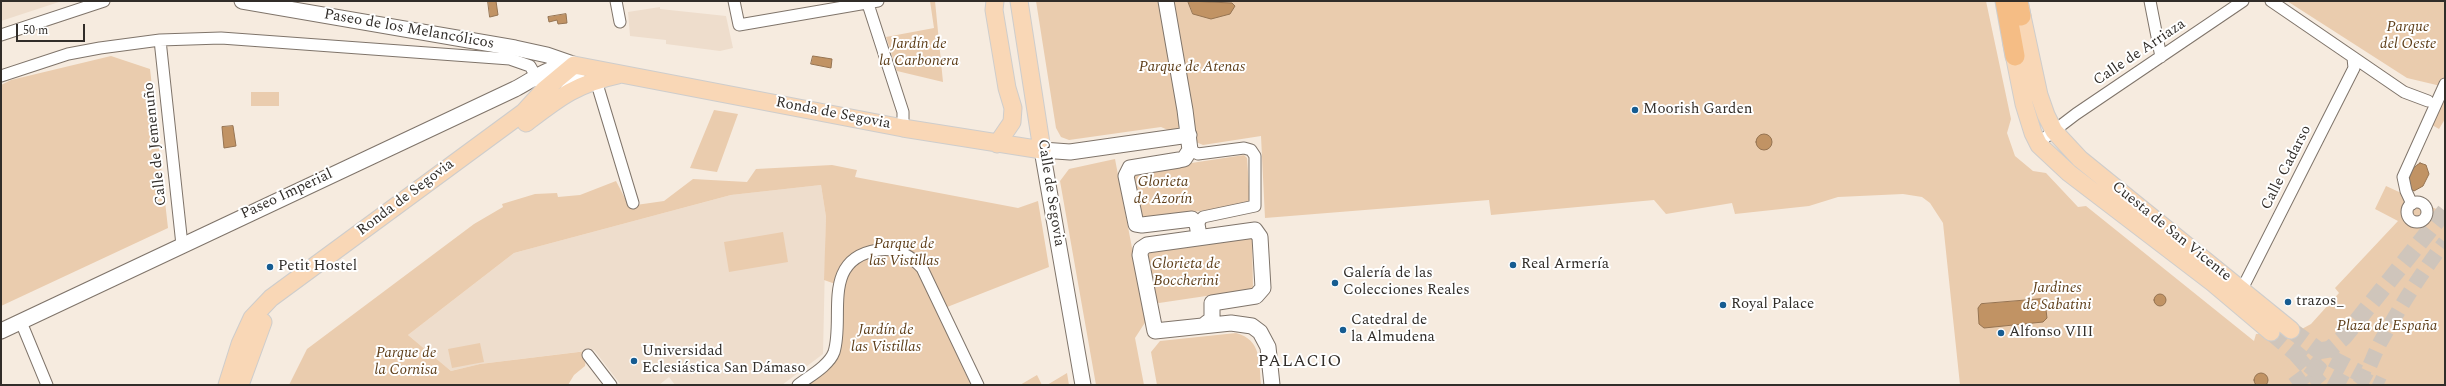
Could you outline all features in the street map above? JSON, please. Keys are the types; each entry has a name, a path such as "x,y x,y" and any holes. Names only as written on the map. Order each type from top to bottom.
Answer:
{"highway":[{"path":"2005,1 2015,56"}],"main road":[{"name":"Calle de Segovia","path":"1019,1 1042,150"},
{"name":"Cuesta de San Vicente","path":"2001,1 2015,56 2024,104 2038,143 2069,173 2213,283 2271,332"},
{"path":"995,5 1007,88 1013,108 1012,122 997,144"},
{"name":"Cuesta de San Vicente","path":"2020,6 2039,95 2054,131 2080,159 2291,330"},
{"name":"Ronda de Segovia","path":"227,385 240,344 252,318 270,298 524,112 544,90 586,70 624,74 903,128 1042,150"},
{"name":"Ronda de Segovia","path":"240,385 261,324 278,305 567,92 586,70"}],"street":[{"path":"77,10 85,1"},
{"path":"1,35 104,1"},
{"name":"Paseo de los Melancólicos","path":"242,1 547,55 586,70"},
{"path":"616,1 620,22"},
{"path":"734,1 739,25 871,2 903,112 903,128"},
{"path":"1166,1 1190,150 1184,159 1133,167 1128,170 1126,176 1136,224 1142,226 1187,219 1198,230"},
{"path":"2150,1 2161,57"},
{"name":"Calle de Arriaza","path":"2054,131 2242,1"},
{"path":"2271,1 2404,92 2428,101"},
{"path":"1,76 68,54 160,40 221,38 510,59 530,66 544,90"},
{"name":"Calle de Jemenuño","path":"160,40 182,245"},
{"path":"534,73 538,62 547,55"},
{"name":"Calle Cadarso","path":"2241,291 2354,68 2353,58"},
{"name":"Paseo Imperial","path":"1,331 519,87 534,73 557,67 586,70"},
{"path":"586,70 633,203"},
{"path":"2412,204 2406,191 2403,177 2445,84"},
{"path":"2038,143 2054,131"},
{"path":"1042,150 1070,152 1189,139"},
{"path":"1189,139 1192,151 1198,154 1244,148 1251,150 1255,156 1255,206 1203,217 1198,230"},
{"name":"Calle de Segovia","path":"1042,150 1083,385"},
{"path":"1231,324 1218,320 1214,314 1212,303 1256,296 1261,292 1263,288 1260,237 1255,230 1198,230 1147,245 1140,251 1155,330 1248,324 1260,332 1268,347 1272,385"},
{"path":"798,385 827,362 834,353 836,305 842,278 848,267 858,258 871,251 884,249 906,255 922,268 978,385"},
{"path":"1203,326 1212,319 1214,314"},
{"path":"21,322 48,385"},
{"path":"588,355 611,385"}],"shaded area":[{"path":"1,1 62,1 1,21"},
{"path":"488,1 496,1 498,15 490,17"},
{"path":"1188,1 1232,3 1235,6 1230,14 1211,19 1193,14"},
{"path":"660,7 660,9 726,16 733,48 720,51 666,44 666,40 630,36 628,12"},
{"path":"566,14 567,23 558,24 557,20 549,22 548,17"},
{"path":"813,56 832,59 831,68 811,64"},
{"path":"233,126 236,146 224,148 222,127"},
{"path":"1761,134 1767,134 1772,139 1770,148 1767,150 1761,150 1756,145 1756,139"},
{"path":"2420,163 2426,165 2429,174 2423,186 2414,191 2410,188 2410,173"},
{"path":"821,185 826,217 823,354 782,385 675,385 669,377 659,385 621,385 594,350 480,364 451,371 408,335 514,253 731,195"},
{"path":"2158,294 2162,294 2166,300 2162,306 2158,306 2154,302 2154,298"},
{"path":"2041,299 2045,302 2047,318 2043,322 1984,328 1979,324 1978,308 1981,304"},
{"path":"2258,373 2264,373 2268,377 2268,383 2264,387 2258,387 2254,383 2254,377"}],"green space":[{"name":"Jardín de la Carbonera","path":"930,1 935,1 943,82 897,71 886,37 934,28"},
{"name":"Moorish Garden","path":"1036,1 1986,1 2011,119 2007,133 2015,156 2033,171 2046,173 2078,207 2086,206 2254,341 2256,334 2300,330 2311,324 2339,293 2335,288 2398,221 2375,209 2386,186 2445,213 2445,385 1960,385 1943,223 1930,203 1922,197 1903,194 1838,197 1809,206 1735,214 1732,203 1666,214 1654,200 1491,215 1489,200 1265,218 1261,136 1203,145 1161,127 1069,140 1061,137 1056,128"},
{"name":"Parque del Oeste","path":"2287,1 2445,1 2445,87 2407,78"},
{"path":"111,56 150,69 168,228 1,306 1,85 11,80"},
{"path":"251,92 279,92 279,106 251,106"},
{"path":"2445,100 2445,119 2439,129 2432,125"},
{"path":"714,110 738,114 717,172 690,168"},
{"name":"Glorieta de Azorín","path":"1244,155 1247,158 1250,201 1246,204 1141,220 1132,172"},
{"path":"1115,159 1146,321 1135,338 1144,385 1096,385 1060,181 1069,169"},
{"name":"Parque de las Vistillas","path":"832,165 857,170 855,177 1018,208 1038,201 1049,267 937,311 971,385 806,385 827,370 837,358 840,349 843,327 844,287 824,280 826,217 821,185 731,195 514,253 408,335 451,371 480,364 587,351 585,366 574,375 568,385 289,385 307,349 474,224 503,207 502,204 535,194 557,193 558,197 580,195 616,181 629,206 664,201 693,179 747,182 756,169"},
{"path":"783,232 788,262 729,272 724,242"},
{"name":"Glorieta de Boccherini","path":"1252,238 1253,289 1159,303 1156,302 1146,252"},
{"path":"1236,333 1244,336 1255,346 1258,353 1261,385 1157,385 1151,352 1160,341"},
{"path":"480,343 484,362 452,368 448,349"},
{"path":"1067,373 1069,385 1047,385"},
{"path":"1037,375 1042,385 1020,385"}],"tunnel":[{"path":"2319,351 2330,349 2344,337 2445,211"},
{"path":"2359,385 2366,375 2381,341 2396,316 2419,278 2445,242"},
{"path":"2291,330 2325,355 2359,373"},
{"path":"2271,332 2313,368 2346,385"},
{"path":"2293,385 2308,374 2330,349"},
{"path":"2296,355 2322,385"},
{"path":"2359,373 2385,385"}],"place":[{"name":"Moorish Garden","path":"1635,110"},
{"name":"Real Armería","path":"1513,265"},
{"name":"Petit Hostel","path":"270,267"},
{"name":"Galería de las Colecciones Reales","path":"1335,283"},
{"name":"trazos_","path":"2288,302"},
{"name":"Royal Palace","path":"1723,305"},
{"name":"Catedral de la Almudena","path":"1343,330"},
{"name":"Alfonso VIII","path":"2001,333"},
{"name":"Universidad Eclesiástica San Dámaso","path":"634,361"}],"district":[{"name":"PALACIO","path":"1300,363"}],"park label":[{"name":"Parque de Atenas","path":"1192,68"},
{"name":"Jardines de Sabatini","path":"2057,298"},
{"name":"Plaza de España","path":"2387,327"},
{"name":"Jardín de las Vistillas","path":"886,340"},
{"name":"Parque de la Cornisa","path":"406,362"}]}
